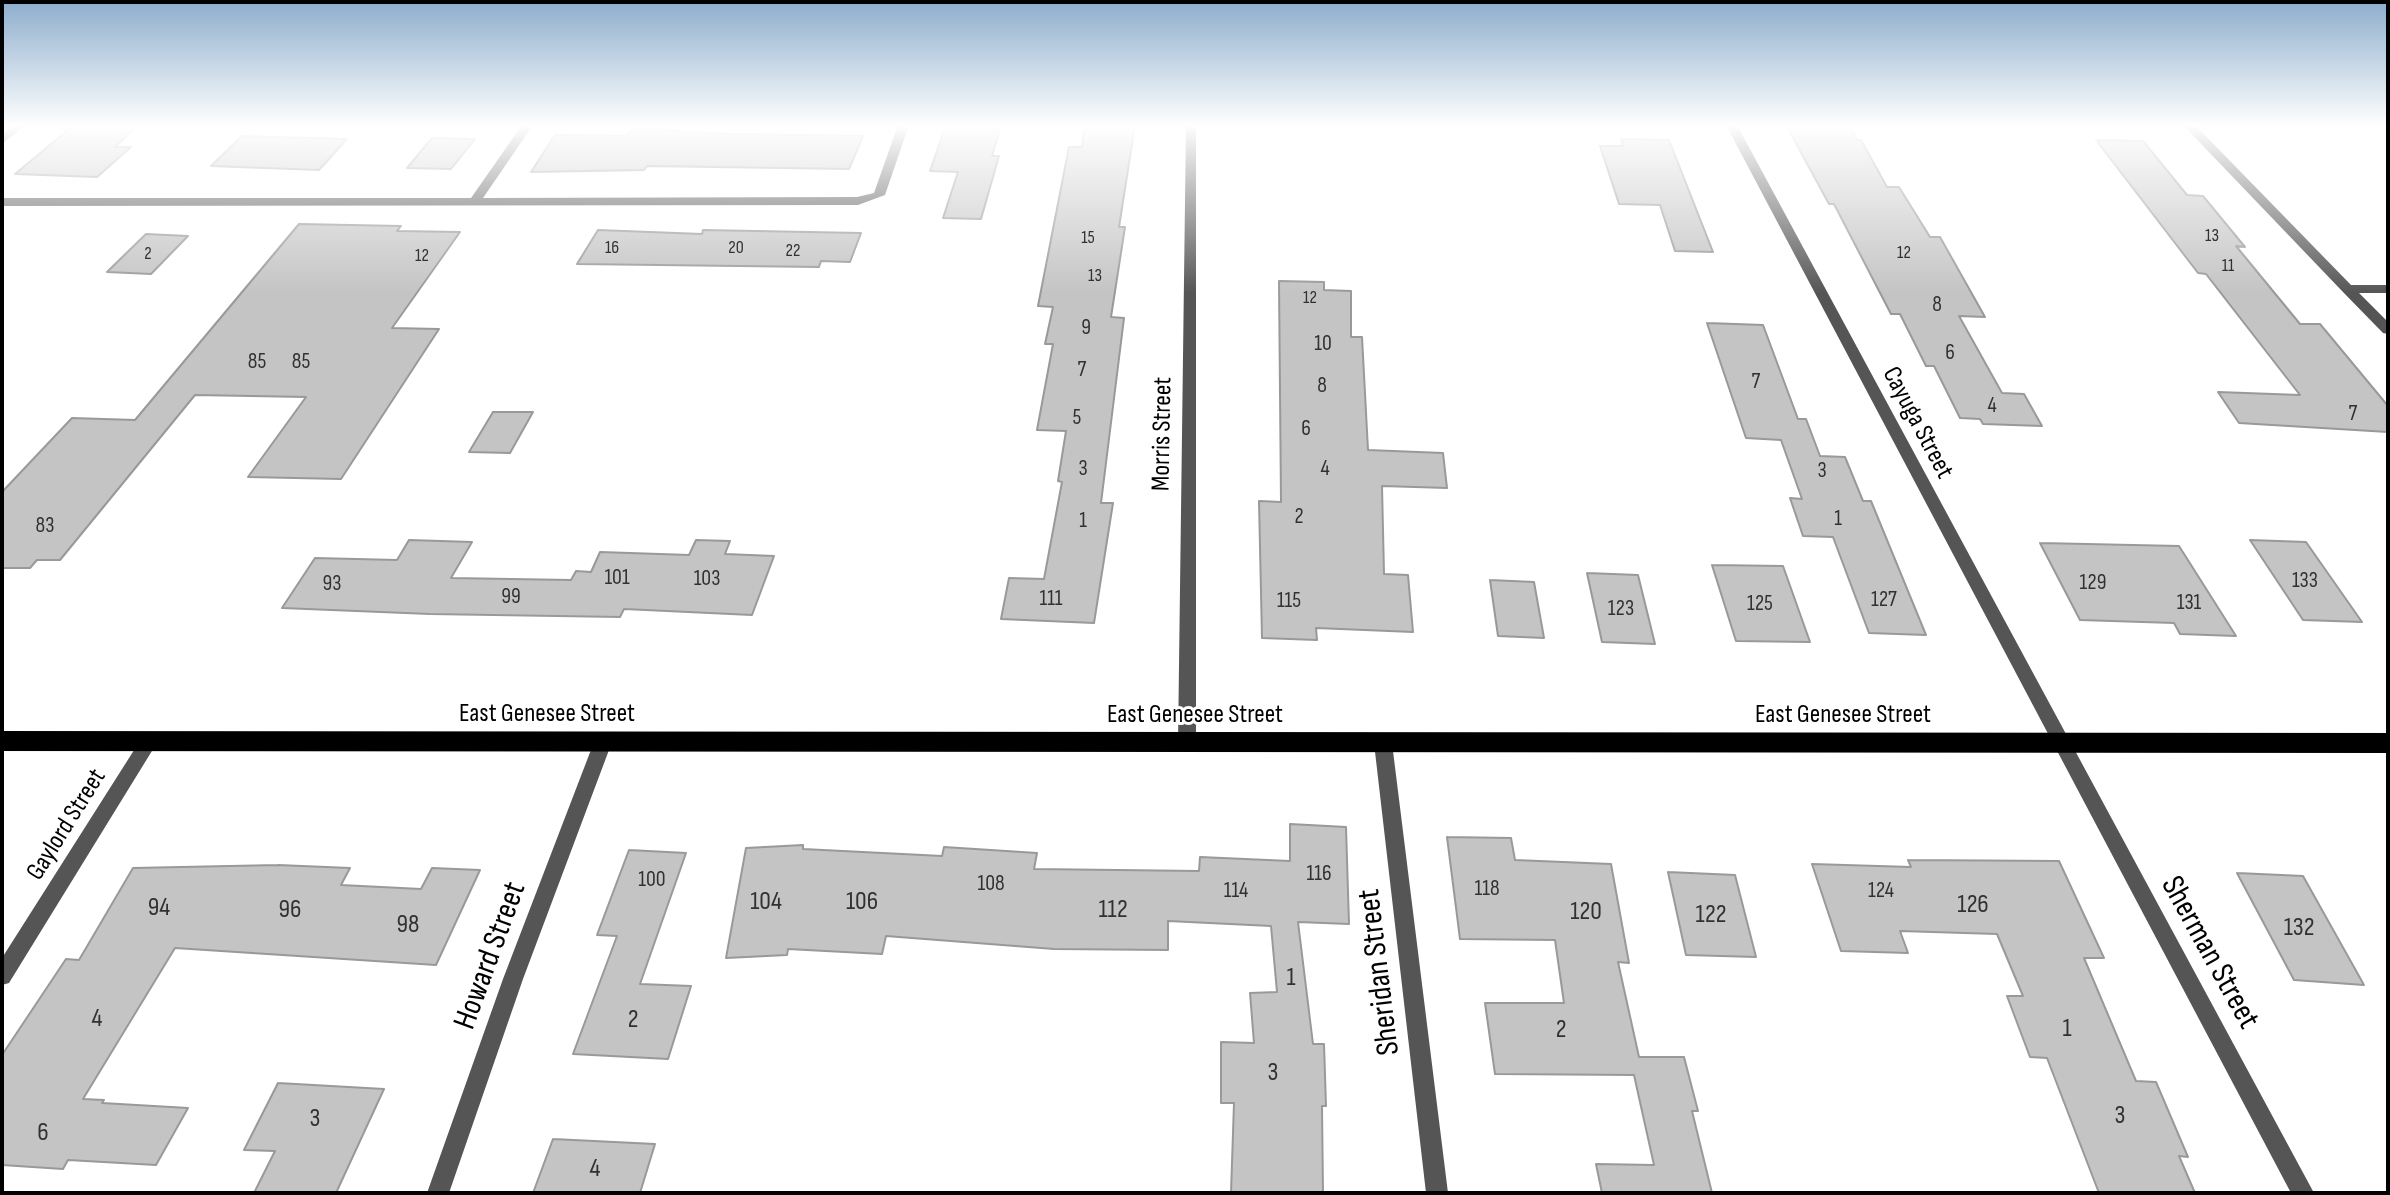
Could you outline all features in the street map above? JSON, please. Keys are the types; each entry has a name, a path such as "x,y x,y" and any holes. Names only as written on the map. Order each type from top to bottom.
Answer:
{"highway":[{"name":"East Genesee Street","path":"2,741 2388,743"}],"street":[{"path":"475,201 489,181"},
{"path":"2,202 858,201 879,195 884,181"},
{"name":"Morris Street","path":"1187,743 1191,181"},
{"name":"Cayuga Street","path":"1761,181 2059,742"},
{"path":"2242,181 2388,330"},
{"path":"2347,289 2388,289"},
{"name":"Gaylord Street","path":"2,976 149,741"},
{"name":"Howard Street","path":"438,1193 513,979 603,742"},
{"name":"Sherman Street","path":"2059,742 2303,1193"},
{"name":"Sheridan Street","path":"1383,743 1437,1193"}],"building":[{"path":"955,181 992,181 981,219 943,218"},
{"path":"1062,181 1126,181 1119,227 1125,227 1111,317 1124,318 1101,503 1113,503 1094,623 1001,619 1009,578 1044,579 1062,482 1058,481 1066,431 1037,430 1053,344 1045,344 1053,307 1038,306"},
{"path":"1611,181 1685,181 1713,252 1675,251 1660,205 1619,204"},
{"path":"1816,181 1884,181 1887,187 1899,187 1930,237 1940,237 1985,317 1959,316 2002,393 2024,394 2042,426 1983,424 1980,419 1960,418 1934,366 1926,366 1900,314 1891,314 1834,204 1829,204"},
{"path":"2127,181 2175,181 2187,195 2203,196 2245,247 2236,246 2300,324 2320,324 2388,406 2388,432 2239,423 2218,392 2300,395 2206,274 2198,273"},
{"path":"299,224 401,226 397,231 460,232 392,328 439,329 341,479 248,477 306,397 195,395 60,560 37,560 30,568 2,568 2,492 72,418 135,420"},
{"path":"598,230 702,234 703,230 861,233 850,262 821,261 819,267 577,264"},
{"path":"146,234 188,236 151,274 107,272"},
{"path":"1279,281 1324,282 1324,290 1351,291 1351,337 1362,337 1368,450 1443,453 1447,488 1382,486 1384,574 1408,575 1413,632 1316,628 1317,640 1262,638 1259,501 1281,502"},
{"path":"1707,323 1763,325 1798,419 1806,419 1820,456 1845,457 1863,501 1871,501 1926,635 1869,633 1833,537 1803,536 1790,498 1802,499 1781,440 1746,438"},
{"path":"493,412 533,412 510,453 469,452"},
{"path":"409,540 472,542 451,578 571,580 576,571 591,572 600,552 689,555 696,540 730,541 725,554 774,556 752,615 624,609 620,617 282,608 315,558 397,560"},
{"path":"2250,540 2306,542 2362,622 2303,620"},
{"path":"2040,543 2179,546 2236,636 2180,634 2174,623 2080,620"},
{"path":"1712,565 1783,566 1810,642 1736,641"},
{"path":"1587,573 1638,575 1655,644 1602,642"},
{"path":"1490,580 1534,582 1544,638 1498,636"},
{"path":"1290,824 1346,827 1349,924 1298,922 1313,1044 1324,1044 1326,1106 1322,1106 1323,1193 1231,1193 1234,1103 1221,1103 1221,1042 1254,1043 1250,993 1277,992 1271,926 1168,921 1168,950 1054,949 886,936 882,954 788,949 787,955 726,958 746,848 803,845 803,849 942,856 944,847 1037,853 1034,869 1199,871 1200,857 1290,861"},
{"path":"1447,837 1511,838 1515,860 1611,864 1629,963 1618,962 1639,1057 1684,1057 1698,1111 1692,1111 1712,1193 1602,1193 1596,1164 1654,1165 1634,1075 1495,1074 1485,1003 1564,1003 1555,940 1460,939"},
{"path":"629,850 686,853 640,984 691,986 668,1059 573,1054 617,936 597,935"},
{"path":"1908,860 2059,861 2104,958 2084,958 2136,1081 2156,1082 2188,1157 2179,1156 2195,1193 2099,1193 2047,1058 2030,1057 2007,996 2023,996 1997,934 1900,931 1908,953 1841,951 1812,864 1911,867"},
{"path":"278,865 350,868 341,885 421,889 432,868 480,870 436,965 175,948 83,1099 188,1108 156,1165 68,1160 63,1169 2,1165 2,1055 66,959 79,960 133,868"},
{"path":"1668,872 1735,875 1756,957 1686,955"},
{"path":"2237,873 2303,876 2364,985 2294,980"},
{"path":"278,1083 384,1089 336,1193 254,1193 275,1151 244,1150"},
{"path":"553,1139 655,1144 640,1193 533,1193"}]}
